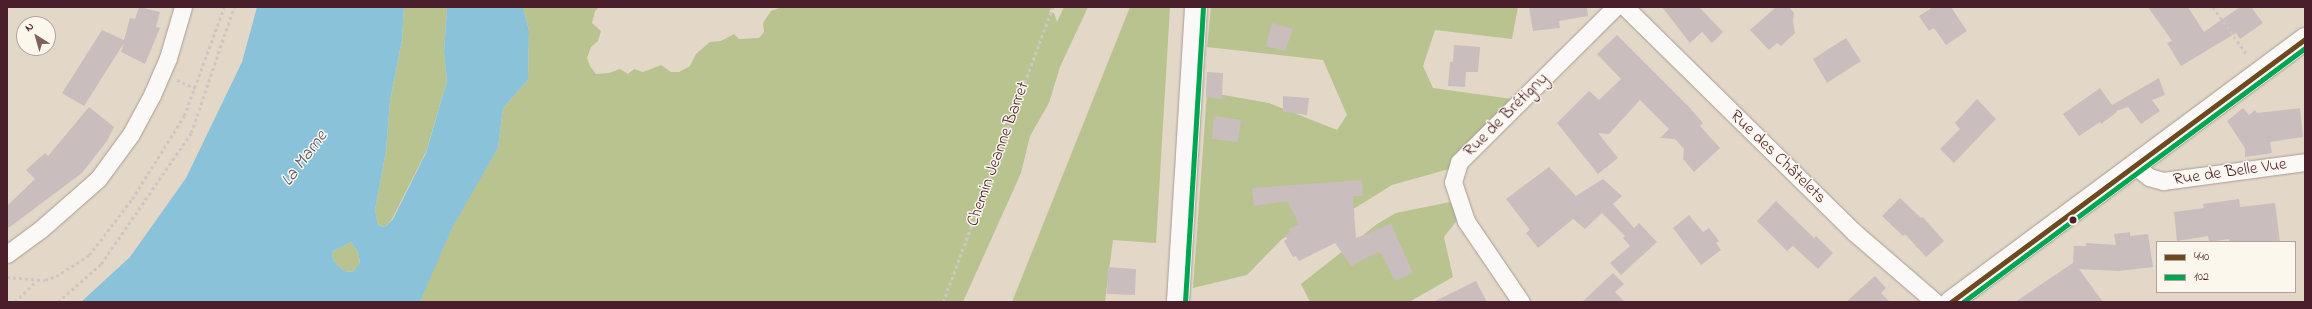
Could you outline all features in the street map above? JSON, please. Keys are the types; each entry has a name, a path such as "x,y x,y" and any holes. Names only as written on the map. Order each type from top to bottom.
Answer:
{"main road":[{"path":"1178,302 1196,7"},
{"path":"1951,302 2305,39"}],"street":[{"path":"7,254 41,229 98,179 132,134 152,95 168,58 183,7"},
{"name":"Rue de Brétigny","path":"1521,302 1466,220 1453,182 1459,162 1615,7"},
{"name":"Rue des Châtelets","path":"1625,7 1854,232 1935,302"},
{"name":"Rue de Belle Vue","path":"2135,166 2149,177 2163,181 2305,162"}],"path":[{"path":"7,277 37,281 56,276 89,255 132,199 164,151 184,116 224,7"},
{"path":"58,302 101,264 190,133 234,7"},
{"name":"Chemin Jeanne Barret","path":"943,302 1053,7"},
{"path":"2213,7 2260,73"},
{"path":"171,78 195,88"},
{"path":"15,302 37,281"}],"green space":[{"path":"404,7 447,7 444,52 447,81 426,152 392,219 385,227 378,225 375,210 386,151 390,101 402,40"},
{"path":"523,7 599,7 595,11 592,23 601,31 598,41 591,47 587,58 590,66 596,74 609,73 620,69 628,74 634,69 643,72 661,65 671,72 679,72 690,66 696,54 710,42 721,41 734,34 739,39 759,38 764,32 763,23 771,11 782,7 1052,7 1049,12 1054,13 1057,22 1064,7 1088,7 1060,67 1049,103 1030,136 1021,173 963,302 420,302 454,220 498,148 503,108 528,80 529,31"},
{"path":"1130,7 1170,7 1156,243 1113,240 1105,302 1012,302"},
{"path":"1211,7 1518,7 1512,39 1435,30 1423,66 1433,88 1512,99 1449,169 1392,185 1355,208 1307,222 1281,240 1247,275 1193,288 1207,92 1269,103 1337,130 1347,115 1323,60 1207,47"},
{"path":"1450,202 1458,219 1444,237 1453,277 1409,302 1310,302 1301,284 1377,224 1396,213"},
{"path":"351,242 358,252 360,264 353,272 344,271 333,260 332,252"}],"water":[{"name":"La Marne","path":"257,7 404,7 402,40 390,101 386,151 375,210 378,225 385,227 393,219 426,153 447,81 444,52 447,7 523,7 529,31 528,80 503,108 498,148 452,228 420,302 81,302 130,257 186,178 242,62","holes":["351,242 358,252 360,263 353,272 344,271 333,260 332,252"]}],"building":[{"path":"139,7 160,12 156,27 160,28 145,64 121,52 124,43 84,106 62,93 102,30 124,40 130,18 135,19"},
{"path":"1529,7 1587,7 1588,16 1559,21 1560,28 1533,31"},
{"path":"1662,7 1699,7 1723,32 1712,43 1702,32 1690,43"},
{"path":"1776,7 1789,7 1794,13 1793,22 1795,33 1781,46 1777,43 1769,50 1750,30"},
{"path":"1933,7 1951,7 1967,31 1946,45 1934,28 1929,31 1919,16"},
{"path":"2148,7 2188,7 2204,32 2240,7 2251,7 2263,23 2240,39 2236,33 2181,66 2167,43 2172,41"},
{"path":"1272,23 1293,29 1285,51 1266,46"},
{"path":"1617,35 1691,109 1703,123 1700,126 1720,148 1694,172 1683,159 1684,149 1675,139 1660,138 1669,129 1640,100 1609,134 1598,133 1618,158 1598,174 1557,123 1589,91 1599,100 1621,79 1597,54"},
{"path":"1846,38 1861,61 1827,83 1813,59"},
{"path":"1454,45 1480,47 1478,72 1466,72 1465,87 1448,86 1450,62 1453,62"},
{"path":"1207,72 1223,73 1222,99 1206,97"},
{"path":"2159,78 2165,95 2152,100 2160,111 2141,124 2128,107 2116,111 2117,112 2101,124 2100,122 2079,136 2063,114 2100,88 2112,105"},
{"path":"1283,96 1309,98 1307,115 1283,112"},
{"path":"1977,99 1996,119 1954,163 1940,149 1960,129 1955,123"},
{"path":"89,107 114,127 107,141 82,173 7,229 7,206 35,179 26,170 45,153 48,156"},
{"path":"2243,108 2249,115 2255,110 2257,113 2300,108 2303,137 2270,142 2272,153 2245,157 2245,148 2227,121"},
{"path":"1214,116 1241,120 1238,142 1212,139"},
{"path":"1549,167 1576,196 1603,179 1622,196 1613,204 1634,228 1639,223 1657,242 1621,275 1610,263 1630,246 1623,238 1625,236 1602,213 1585,229 1573,219 1538,248 1526,233 1530,230 1506,199"},
{"path":"1362,180 1363,196 1353,196 1356,238 1391,224 1413,273 1395,281 1381,253 1379,254 1378,252 1351,266 1335,243 1299,261 1296,256 1293,257 1284,241 1287,239 1285,235 1290,232 1289,229 1299,224 1287,201 1254,206 1252,188"},
{"path":"1900,198 1921,218 1923,217 1944,241 1926,257 1905,234 1903,236 1882,216"},
{"path":"2239,199 2240,207 2275,203 2280,241 2229,241 2229,239 2209,241 2208,236 2177,241 2174,212 2204,208 2203,204"},
{"path":"1776,201 1814,238 1816,236 1833,253 1818,269 1793,246 1787,251 1757,221"},
{"path":"1689,215 1703,232 1709,228 1719,241 1716,243 1721,250 1701,265 1673,228"},
{"path":"2130,232 2130,236 2148,234 2153,267 2119,271 2079,269 2103,302 2015,302 2073,263 2074,246 2086,246 2086,243 2116,245 2114,234"},
{"path":"1108,267 1136,269 1135,295 1107,294"},
{"path":"1613,273 1624,284 1615,292 1625,302 1582,302"},
{"path":"1875,276 1886,288 1881,293 1890,302 1846,302"},
{"path":"1476,281 1487,302 1433,302"}],"transit line":[{"name":"102","path":"1185,302 1203,7"},
{"name":"440","path":"1951,302 2305,39"},
{"name":"102","path":"1963,302 2305,48"}]}
